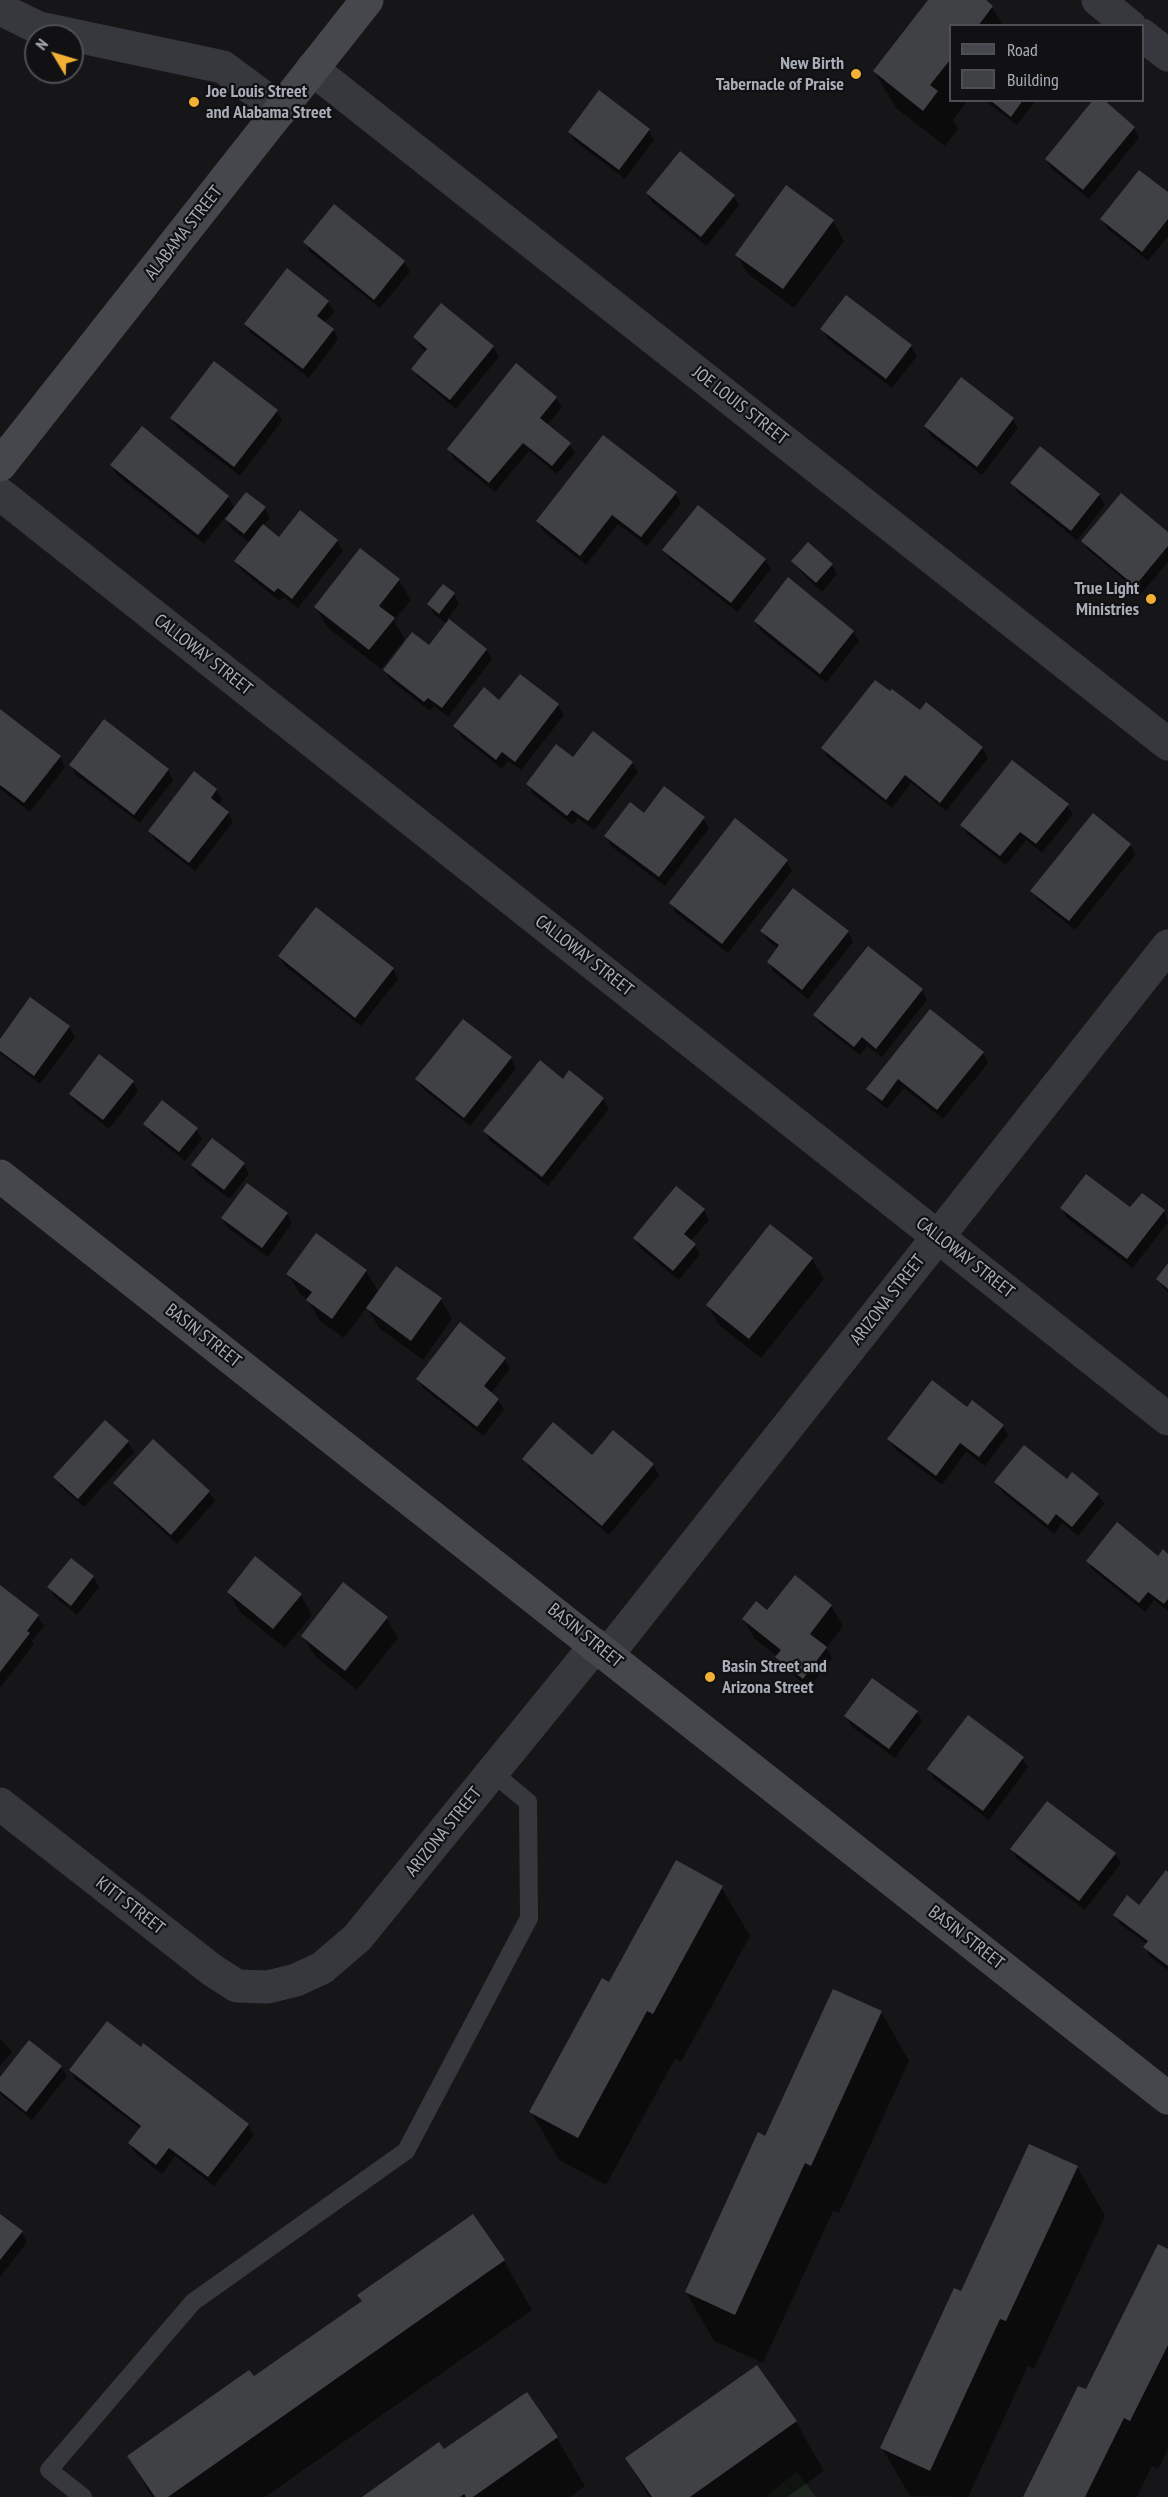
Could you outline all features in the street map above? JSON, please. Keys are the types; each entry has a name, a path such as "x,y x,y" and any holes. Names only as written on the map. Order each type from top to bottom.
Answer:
{"street":[{"name":"ALABAMA STREET","path":"0,465 366,0"},
{"path":"1098,0 1128,24"},
{"path":"0,9 39,28 223,67 281,110"},
{"path":"1144,36 1168,55"},
{"name":"JOE LOUIS STREET","path":"312,69 1168,744"},
{"name":"CALLOWAY STREET","path":"0,494 1168,1419"},
{"name":"ARIZONA STREET","path":"268,1987 296,1980 322,1968 357,1938 493,1773 602,1650 938,1236 1168,946"},
{"name":"BASIN STREET","path":"0,1176 1168,2098"},
{"name":"KITT STREET","path":"0,1804 212,1970 237,1986 268,1987"}],"lane":[{"path":"83,2497 49,2470 194,2302 406,2151 529,1918 528,1802 493,1773"}],"shaded area":[{"path":"797,2472 816,2497 765,2497"}],"building":[{"path":"928,0 986,0 993,6 980,24 949,24 949,61 930,85 938,91 923,111 873,71"},
{"path":"599,90 650,129 619,170 568,132"},
{"path":"992,102 1022,102 1011,117"},
{"path":"1091,102 1106,102 1135,127 1083,190 1045,159"},
{"path":"680,151 735,195 701,237 646,193"},
{"path":"1139,170 1168,192 1168,219 1142,252 1100,219"},
{"path":"786,185 834,220 783,289 735,255"},
{"path":"334,204 405,261 374,300 303,242"},
{"path":"287,268 329,301 317,316 334,329 303,369 244,324"},
{"path":"846,295 912,345 886,379 820,329"},
{"path":"441,303 494,346 450,400 411,369 427,349 413,337"},
{"path":"214,361 278,410 234,467 170,418"},
{"path":"516,363 557,397 540,418 571,443 552,466 523,443 489,483 447,449"},
{"path":"961,377 1014,418 977,467 924,426"},
{"path":"142,426 229,496 198,535 110,465"},
{"path":"603,435 677,492 641,537 612,515 580,556 536,521"},
{"path":"1040,446 1100,494 1071,531 1010,483"},
{"path":"246,492 266,507 244,534 225,519"},
{"path":"1121,493 1168,532 1168,546 1135,586 1081,541"},
{"path":"698,505 766,559 731,603 662,550"},
{"path":"300,510 338,540 292,599 278,588 274,592 234,561 263,524 279,537"},
{"path":"808,542 833,564 816,583 791,561"},
{"path":"360,548 400,579 379,606 395,618 369,650 314,607"},
{"path":"788,577 854,631 820,674 754,621"},
{"path":"443,584 455,593 439,614 427,604"},
{"path":"449,619 487,649 442,708 428,698 424,702 383,670 412,632 429,645"},
{"path":"520,674 559,704 515,762 502,752 496,760 453,726 484,687 499,700"},
{"path":"875,680 890,691 892,689 920,710 926,702 983,747 940,803 905,775 886,800 821,748"},
{"path":"0,709 61,756 24,803 0,785"},
{"path":"104,719 169,769 134,815 69,765"},
{"path":"593,731 633,762 588,821 572,810 567,816 526,784 556,744 573,757"},
{"path":"1012,760 1069,804 1036,844 1020,832 1000,856 960,825"},
{"path":"194,771 217,789 211,798 229,812 189,863 148,831"},
{"path":"664,786 705,817 659,877 604,836 630,802 644,813"},
{"path":"1093,813 1131,844 1069,921 1030,891"},
{"path":"735,818 788,860 722,944 669,903"},
{"path":"793,888 849,931 802,990 767,962 779,945 760,931"},
{"path":"316,907 394,968 355,1018 278,956"},
{"path":"868,946 923,989 876,1049 862,1037 854,1047 813,1015"},
{"path":"30,997 70,1026 34,1076 0,1051 0,1039"},
{"path":"930,1009 984,1052 937,1110 898,1079 882,1101 866,1089"},
{"path":"463,1019 512,1057 464,1118 415,1079"},
{"path":"99,1054 134,1081 103,1120 69,1094"},
{"path":"540,1060 563,1079 569,1070 604,1098 542,1177 483,1131"},
{"path":"162,1100 198,1128 179,1152 143,1124"},
{"path":"212,1138 245,1163 224,1190 191,1165"},
{"path":"1086,1174 1130,1207 1142,1193 1165,1210 1127,1259 1060,1208"},
{"path":"247,1183 288,1213 262,1248 221,1218"},
{"path":"676,1186 705,1209 684,1234 696,1244 673,1271 633,1238"},
{"path":"770,1224 813,1258 749,1339 706,1305"},
{"path":"316,1233 367,1270 332,1319 306,1300 312,1292 286,1274"},
{"path":"1168,1263 1168,1289 1156,1279"},
{"path":"396,1266 442,1298 411,1341 366,1308"},
{"path":"460,1322 506,1358 484,1386 499,1399 477,1427 416,1379"},
{"path":"932,1380 967,1407 972,1400 1004,1425 979,1457 960,1443 936,1476 887,1439"},
{"path":"105,1420 129,1441 78,1499 53,1477"},
{"path":"553,1422 592,1455 613,1430 654,1464 602,1526 522,1459"},
{"path":"153,1439 210,1491 171,1535 113,1483"},
{"path":"1024,1445 1067,1479 1072,1472 1099,1494 1072,1527 1056,1514 1048,1525 994,1482"},
{"path":"1117,1522 1158,1556 1163,1549 1168,1554 1168,1599 1164,1604 1148,1592 1139,1603 1086,1561"},
{"path":"255,1556 302,1594 273,1629 227,1592"},
{"path":"71,1558 94,1576 71,1606 47,1587"},
{"path":"795,1575 832,1605 810,1634 827,1647 803,1679 775,1657 781,1650 742,1619 756,1601 767,1610"},
{"path":"343,1582 388,1617 345,1671 301,1636"},
{"path":"0,1585 39,1615 27,1631 30,1633 0,1672"},
{"path":"872,1678 918,1711 889,1749 844,1716"},
{"path":"968,1715 1024,1757 983,1811 927,1769"},
{"path":"1047,1801 1116,1853 1079,1901 1010,1849"},
{"path":"676,1860 723,1886 653,2014 647,2011 578,2138 529,2112 602,1978 609,1982"},
{"path":"1166,1870 1168,1872 1168,1966 1143,1947 1148,1941 1113,1915 1127,1895 1139,1905"},
{"path":"833,1989 882,2011 811,2166 805,2163 735,2315 685,2292 758,2132 765,2136"},
{"path":"107,2021 141,2047 143,2043 249,2124 208,2177 169,2148 156,2165 128,2143 141,2126 69,2070"},
{"path":"29,2040 62,2066 26,2112 0,2091 0,2077"},
{"path":"1029,2144 1078,2166 1006,2321 1000,2319 930,2471 880,2448 954,2288 961,2291"},
{"path":"0,2214 23,2231 0,2260"},
{"path":"473,2214 505,2260 168,2497 155,2497 127,2456 249,2370 254,2376 362,2301 357,2295"},
{"path":"1158,2244 1168,2249 1168,2345 1130,2421 1124,2418 1085,2497 1023,2497 1078,2386 1086,2389"},
{"path":"757,2365 797,2421 690,2497 652,2497 625,2458"},
{"path":"527,2392 558,2437 473,2497 466,2497 464,2494 460,2497 362,2497 439,2442 444,2449"}],"place":[{"name":"New Birth Tabernacle of Praise","path":"856,74"},
{"name":"Joe Louis Street and Alabama Street","path":"194,102"},
{"name":"True Light Ministries","path":"1151,599"},
{"name":"Basin Street and Arizona Street","path":"710,1677"}]}
